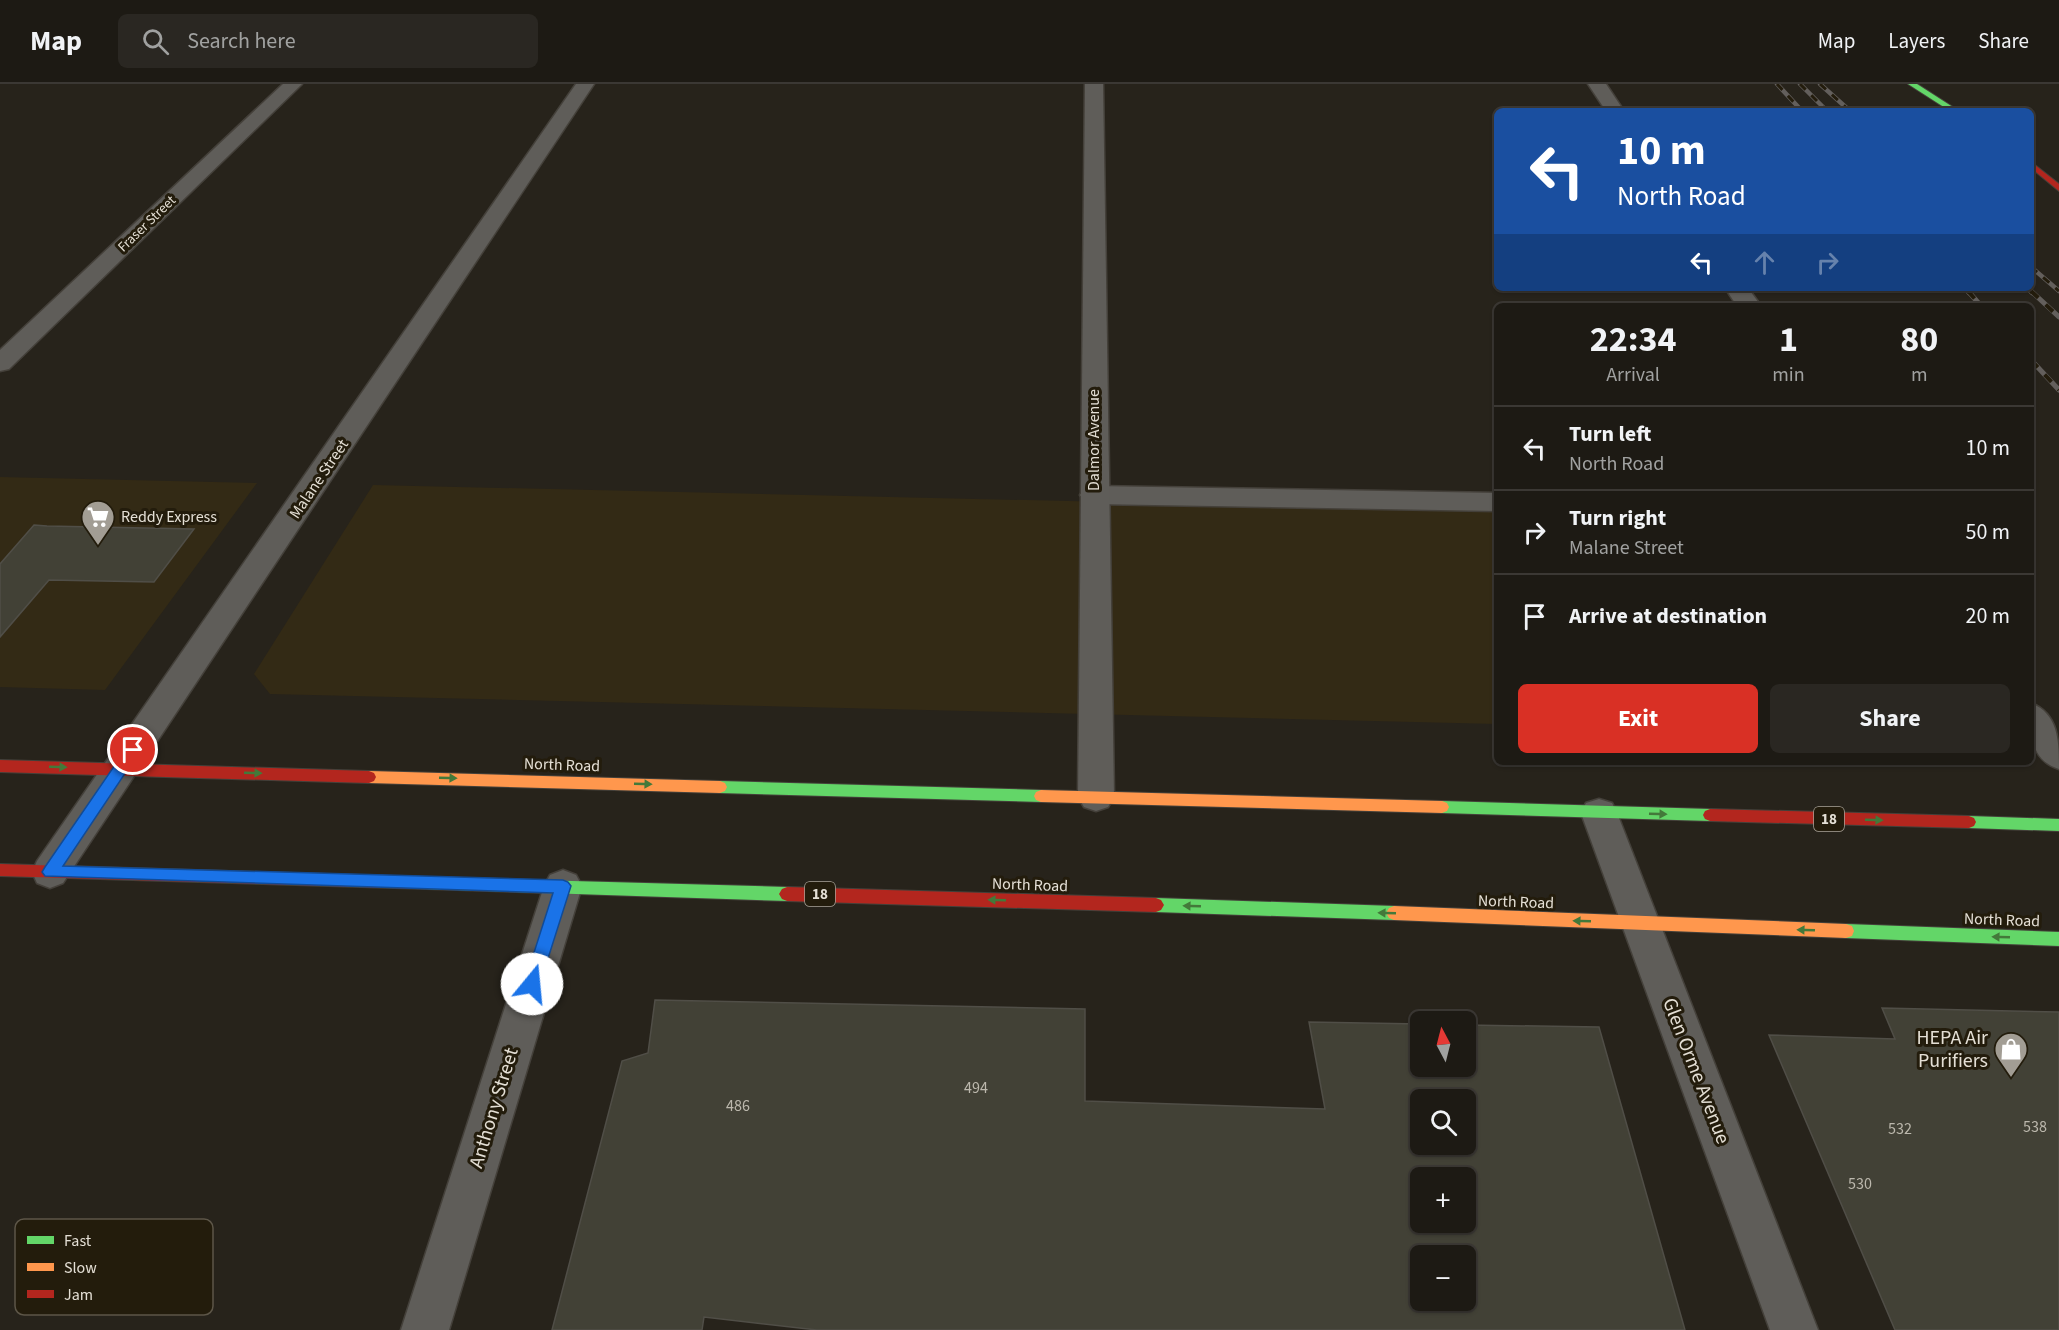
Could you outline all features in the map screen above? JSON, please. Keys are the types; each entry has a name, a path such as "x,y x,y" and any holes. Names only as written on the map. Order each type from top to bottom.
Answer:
{"main road":[{"path":"1912,84 1950,108"},
{"path":"2034,167 2059,188"},
{"name":"North Road","path":"0,765 2059,825"},
{"name":"North Road","path":"0,870 1275,909 2059,939"}],"street":[{"name":"Fraser Street","path":"0,364 294,84"},
{"name":"Malane Street","path":"50,872 585,84"},
{"name":"Dalmor Avenue","path":"1094,84 1096,796"},
{"path":"1597,84 1613,108"},
{"path":"1094,495 1494,502"},
{"path":"2034,720 2059,756"},
{"name":"Glen Orme Avenue","path":"1599,813 1794,1330"},
{"name":"Anthony Street","path":"425,1330 563,886"}],"shaded area":[{"path":"0,477 257,483 105,690 0,687"},
{"path":"373,485 1494,511 1494,724 270,694 254,674"}],"building":[{"name":"Reddy Express","path":"34,525 194,529 154,582 49,580 0,637 0,564"},
{"path":"655,1000 1085,1009 1085,1101 1325,1109 1309,1022 1410,1024 1410,1077 1476,1077 1476,1025 1599,1027 1685,1330 817,1330 704,1317 702,1330 552,1330 622,1061 648,1053"},
{"path":"1882,1008 2059,1012 2059,1330 1895,1330 1769,1035 1895,1039"}],"railway":[{"path":"1777,84 1799,108"},
{"path":"1800,84 1824,108"},
{"path":"1820,84 1847,108"},
{"path":"2034,270 2059,291"},
{"path":"1968,291 1978,303"},
{"path":"2031,291 2059,317"},
{"path":"2034,363 2059,390"}],"traffic: fast":[{"path":"1912,84 1950,108"},
{"path":"720,787 1041,796"},
{"path":"1442,807 1710,815"},
{"path":"1969,822 2059,825"},
{"path":"426,883 787,894"},
{"path":"1156,905 1394,913"},
{"path":"1846,931 2059,939"}],"traffic: slow":[{"path":"369,777 720,787"},
{"path":"1041,796 1442,807"},
{"path":"1394,913 1846,931"}],"traffic: jam":[{"path":"2034,167 2059,188"},
{"path":"0,766 369,777"},
{"path":"1710,815 1969,822"},
{"path":"0,870 426,883"},
{"path":"787,894 1156,905"}],"place":[{"name":"Reddy Express","path":"98,546"},
{"name":"HEPA Air Purifiers","path":"2011,1078"}],"route":[{"path":"133,750 50,872 563,886 532,984"}]}
